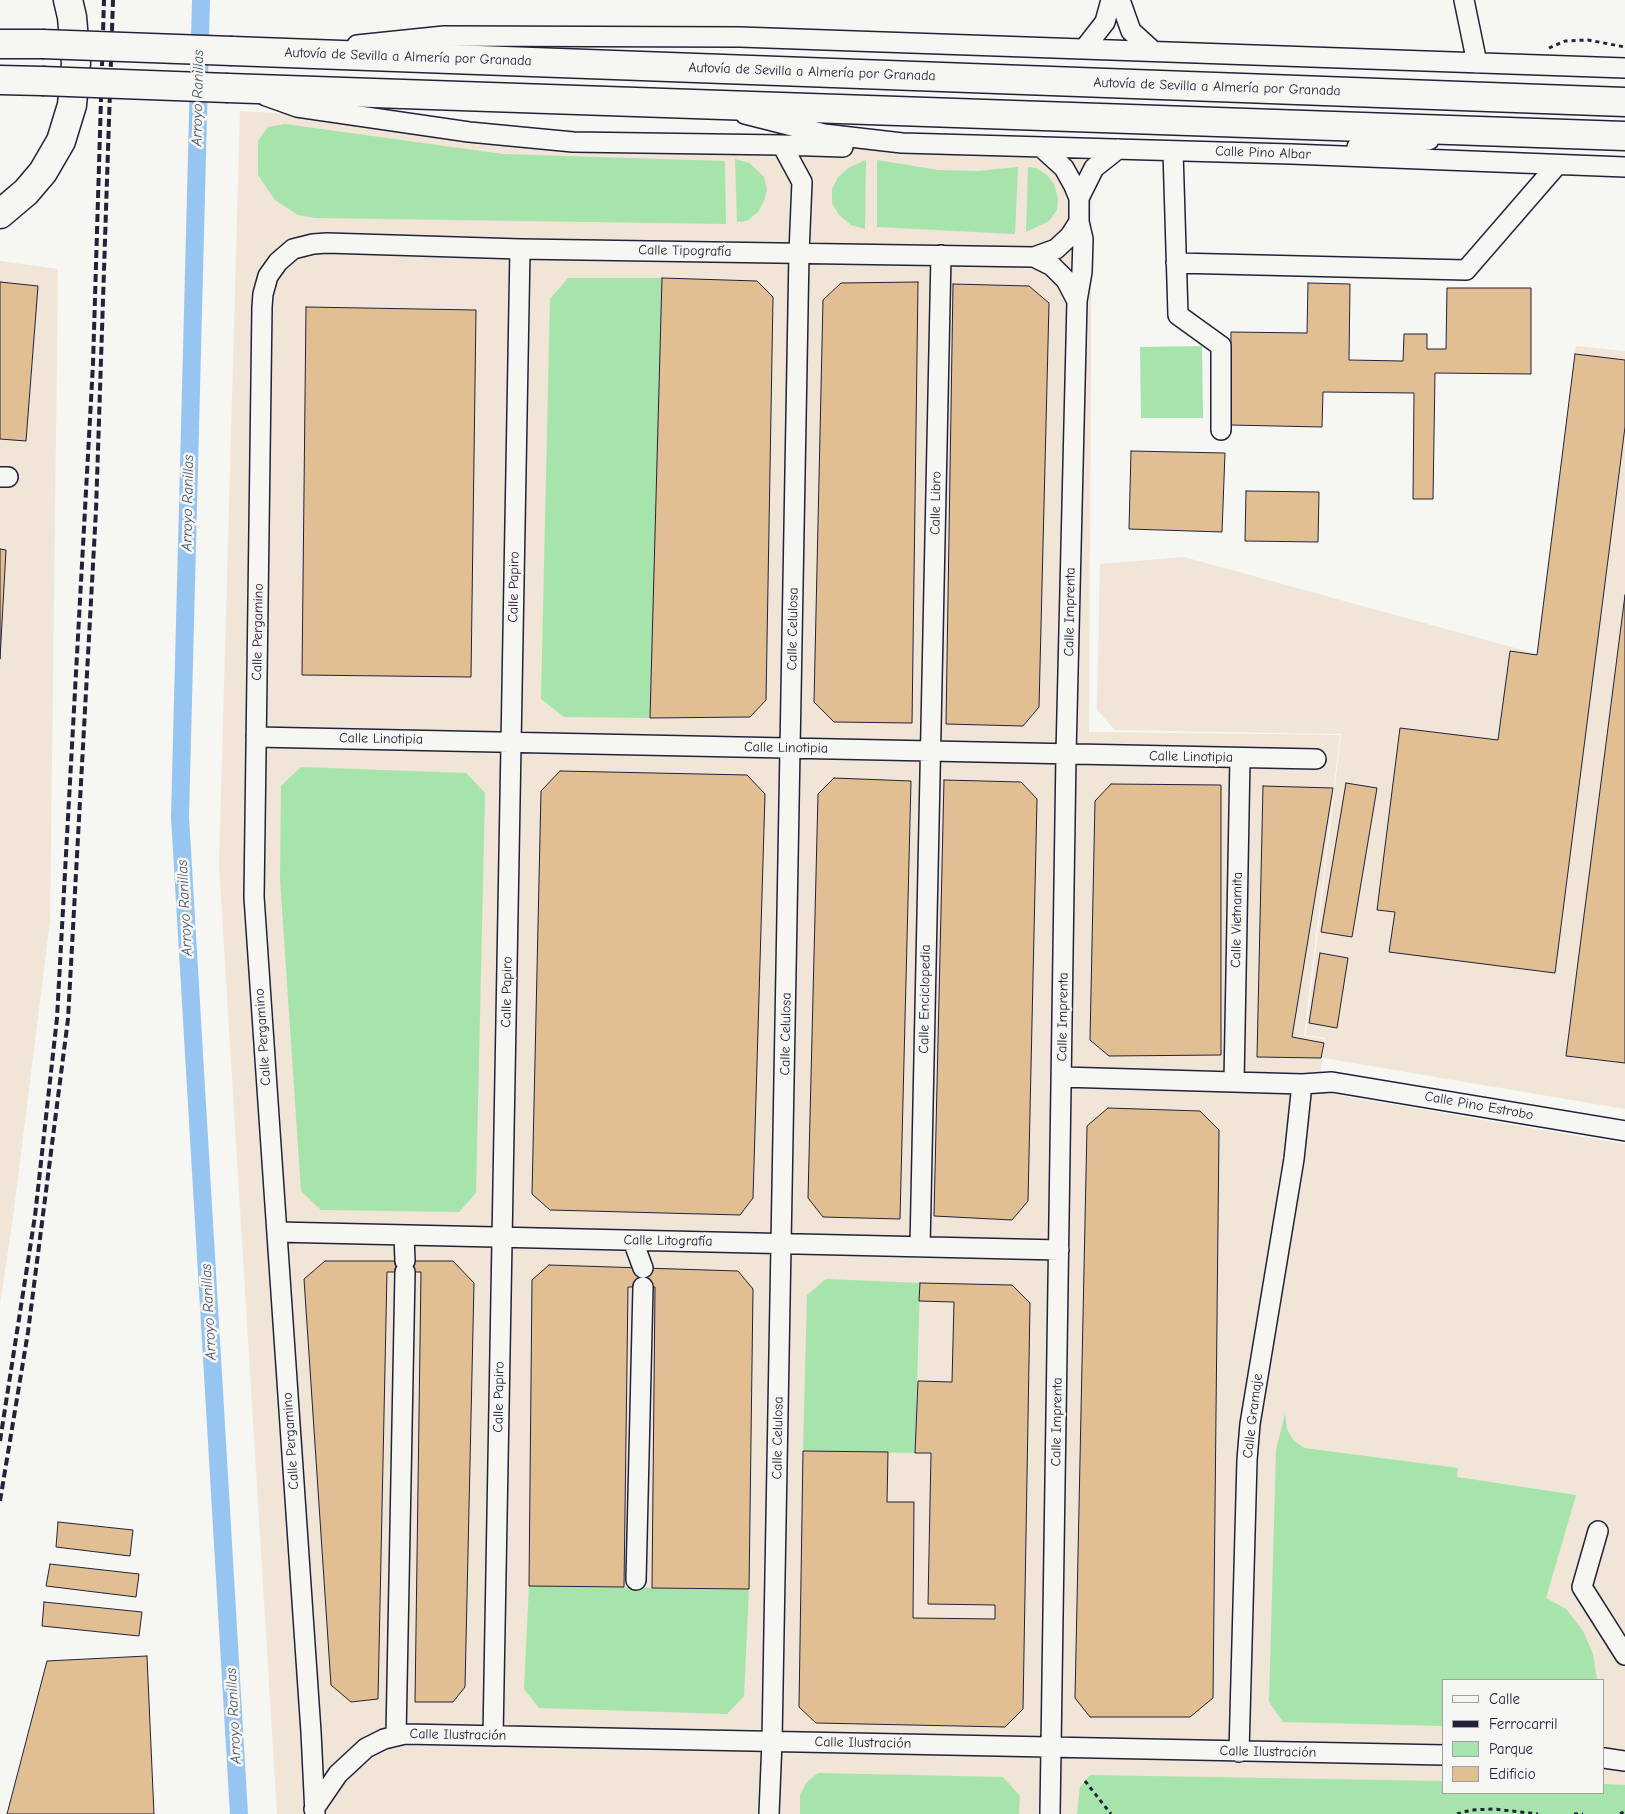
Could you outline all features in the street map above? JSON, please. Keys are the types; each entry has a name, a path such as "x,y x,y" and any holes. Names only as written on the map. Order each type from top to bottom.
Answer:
{"highway":[{"path":"0,214 26,192 43,172 61,141 72,105 76,63 72,17 68,0"},
{"name":"Autovía de Sevilla a Almería por Granada","path":"0,44 1625,102"},
{"path":"0,80 1625,136"},
{"path":"0,202 26,192"},
{"path":"0,207 26,192"}],"street":[{"path":"1084,49 1105,22 1111,0"},
{"path":"1120,0 1131,31 1153,51"},
{"path":"1464,0 1477,63"},
{"path":"291,53 444,36 740,37 1625,68"},
{"path":"236,88 297,107 469,132 573,142 852,147 902,143"},
{"path":"703,104 824,134 902,143"},
{"path":"1291,154 1509,131"},
{"name":"Calle Pino Albar","path":"902,143 1173,150 1625,167"},
{"name":"Calle Celulosa","path":"769,1814 782,1244 799,253 802,182 782,146"},
{"name":"Calle Imprenta","path":"1041,147 1064,168 1079,198 1079,222 1083,239 1083,264 1077,301 1066,754 1050,1814"},
{"name":"Calle Imprenta","path":"1079,198 1094,168 1118,149"},
{"path":"1173,150 1178,315 1221,346 1221,430"},
{"path":"1176,262 1466,270 1557,164"},
{"path":"1034,257 1056,249 1070,236 1079,222"},
{"name":"Calle Tipografía","path":"278,262 293,249 313,244 1034,257 1052,266 1066,280 1077,301"},
{"name":"Calle Papiro","path":"493,1736 520,249"},
{"name":"Calle Libro","path":"931,751 941,255"},
{"name":"Calle Pergamino","path":"278,262 268,276 263,294 254,897 311,1732 314,1812"},
{"name":"Calle Linotipia","path":"256,736 1316,759"},
{"name":"Calle Enciclopedia","path":"920,1247 931,751"},
{"name":"Calle Vietnamita","path":"1234,1082 1240,758"},
{"name":"Calle Pino Estrobo","path":"1062,1077 1302,1084 1332,1082 1625,1131"},
{"name":"Calle Gramaje","path":"1239,1752 1247,1460 1250,1424 1294,1159 1302,1084"},
{"name":"Calle Litografía","path":"277,1232 1059,1250"},
{"path":"396,1736 405,1267 404,1235"},
{"path":"633,1240 643,1268"},
{"path":"636,1580 643,1287"},
{"path":"1598,1530 1582,1587 1625,1655"},
{"name":"Calle Ilustración","path":"314,1812 338,1774 366,1748 384,1739 405,1734 1442,1755"},
{"path":"1605,1758 1625,1762"}],"path":[{"path":"1539,65 1548,48 1565,41 1588,40 1625,47"},
{"path":"1085,1781 1111,1814"},
{"path":"1457,1814 1471,1810 1494,1809 1538,1814"},
{"path":"1620,1814 1625,1811"},
{"path":"1574,1814 1583,1814"}],"shaded area":[{"path":"240,111 1092,160 1089,732 1340,735 1304,1036 1324,1039 1319,1092 1625,1144 1625,1814 277,1814 219,865"},
{"path":"0,261 58,269 50,921 13,1217 0,1304"},
{"path":"1576,346 1625,351 1625,1109 1323,1058 1325,1038 1306,1035 1341,734 1115,730 1097,710 1100,564 1184,557 1537,654"}],"green space":[{"path":"285,124 503,154 725,161 726,224 315,218 298,215 275,200 258,175 258,141 268,127"},
{"path":"735,159 749,163 757,170 764,177 767,190 758,212 747,221 737,222"},
{"path":"866,160 865,229 851,225 839,215 832,203 832,189 838,177 850,167"},
{"path":"877,160 938,170 978,171 1018,167 1015,234 877,227"},
{"path":"1028,167 1036,168 1047,175 1054,184 1058,199 1057,210 1049,221 1026,232"},
{"path":"568,278 662,278 650,718 564,717 541,699 550,299"},
{"path":"1202,346 1203,418 1141,418 1140,347"},
{"path":"301,767 466,773 485,793 476,1193 459,1212 321,1210 301,1191 280,879 281,786"},
{"path":"826,1279 920,1283 915,1453 803,1451 807,1295"},
{"path":"1285,1414 1287,1429 1293,1440 1304,1448 1458,1468 1457,1477 1576,1495 1546,1598 1566,1609 1583,1631 1593,1654 1597,1679 1442,1679 1442,1726 1283,1722 1269,1702 1276,1450"},
{"path":"529,1586 749,1589 744,1696 727,1714 539,1708 524,1689"},
{"path":"818,1773 1003,1777 1020,1796 1019,1814 800,1814 800,1795 807,1782"},
{"path":"1090,1775 1442,1781 1442,1794 1605,1794 1605,1784 1625,1785 1625,1814 1077,1814 1080,1787"}],"building":[{"path":"662,278 757,281 773,297 766,700 750,717 650,718"},
{"path":"0,282 38,286 26,441 0,439"},
{"path":"918,282 912,723 834,722 814,702 823,300 841,283"},
{"path":"1308,283 1350,284 1349,360 1403,361 1404,334 1427,334 1427,349 1446,349 1447,288 1531,288 1531,374 1435,373 1433,499 1413,499 1414,393 1323,392 1322,427 1230,425 1231,332 1307,333"},
{"path":"953,284 1029,286 1049,303 1039,707 1023,726 946,724"},
{"path":"306,307 476,310 471,677 302,675"},
{"path":"1575,354 1625,360 1625,427 1555,973 1389,952 1395,912 1377,910 1400,728 1498,740 1510,651 1537,655"},
{"path":"1131,451 1225,453 1222,532 1129,529"},
{"path":"1246,491 1319,492 1318,542 1245,541"},
{"path":"0,549 6,550 0,659"},
{"path":"1625,595 1625,1063 1566,1056"},
{"path":"560,771 747,775 765,794 753,1198 740,1215 550,1210 532,1194 541,791"},
{"path":"834,778 911,781 900,1219 823,1217 808,1198 818,794"},
{"path":"944,780 1021,782 1037,799 1028,1201 1012,1220 934,1216"},
{"path":"1346,783 1377,788 1352,937 1321,932"},
{"path":"1111,784 1221,785 1221,1055 1109,1056 1090,1040 1095,801"},
{"path":"1263,786 1333,788 1292,1037 1324,1043 1321,1058 1257,1057"},
{"path":"1320,953 1348,958 1337,1028 1309,1023"},
{"path":"1108,1108 1200,1111 1219,1130 1213,1698 1190,1717 1090,1717 1075,1698 1087,1126"},
{"path":"325,1261 453,1261 474,1283 465,1687 453,1702 415,1702 421,1272 387,1272 378,1699 351,1702 331,1685 304,1279"},
{"path":"549,1265 738,1271 753,1289 749,1589 652,1588 655,1287 628,1287 624,1587 529,1586 532,1280"},
{"path":"920,1283 1012,1285 1030,1303 1023,1709 1005,1727 816,1723 799,1707 803,1451 888,1452 887,1502 914,1502 913,1618 995,1619 995,1605 928,1604 931,1453 915,1453 918,1381 952,1382 954,1302 919,1301"},
{"path":"58,1522 133,1530 130,1556 56,1547"},
{"path":"50,1564 139,1574 136,1597 46,1586"},
{"path":"44,1602 142,1612 139,1636 42,1626"},
{"path":"147,1656 154,1814 7,1814 47,1661"}],"waterway":[{"name":"Arroyo Ranillas","path":"201,0 180,817 239,1814"}],"railway":[{"path":"0,1441 35,1216 57,1018 93,364 104,0"},
{"path":"0,1501 28,1332 68,1019 96,510 113,0"}]}
